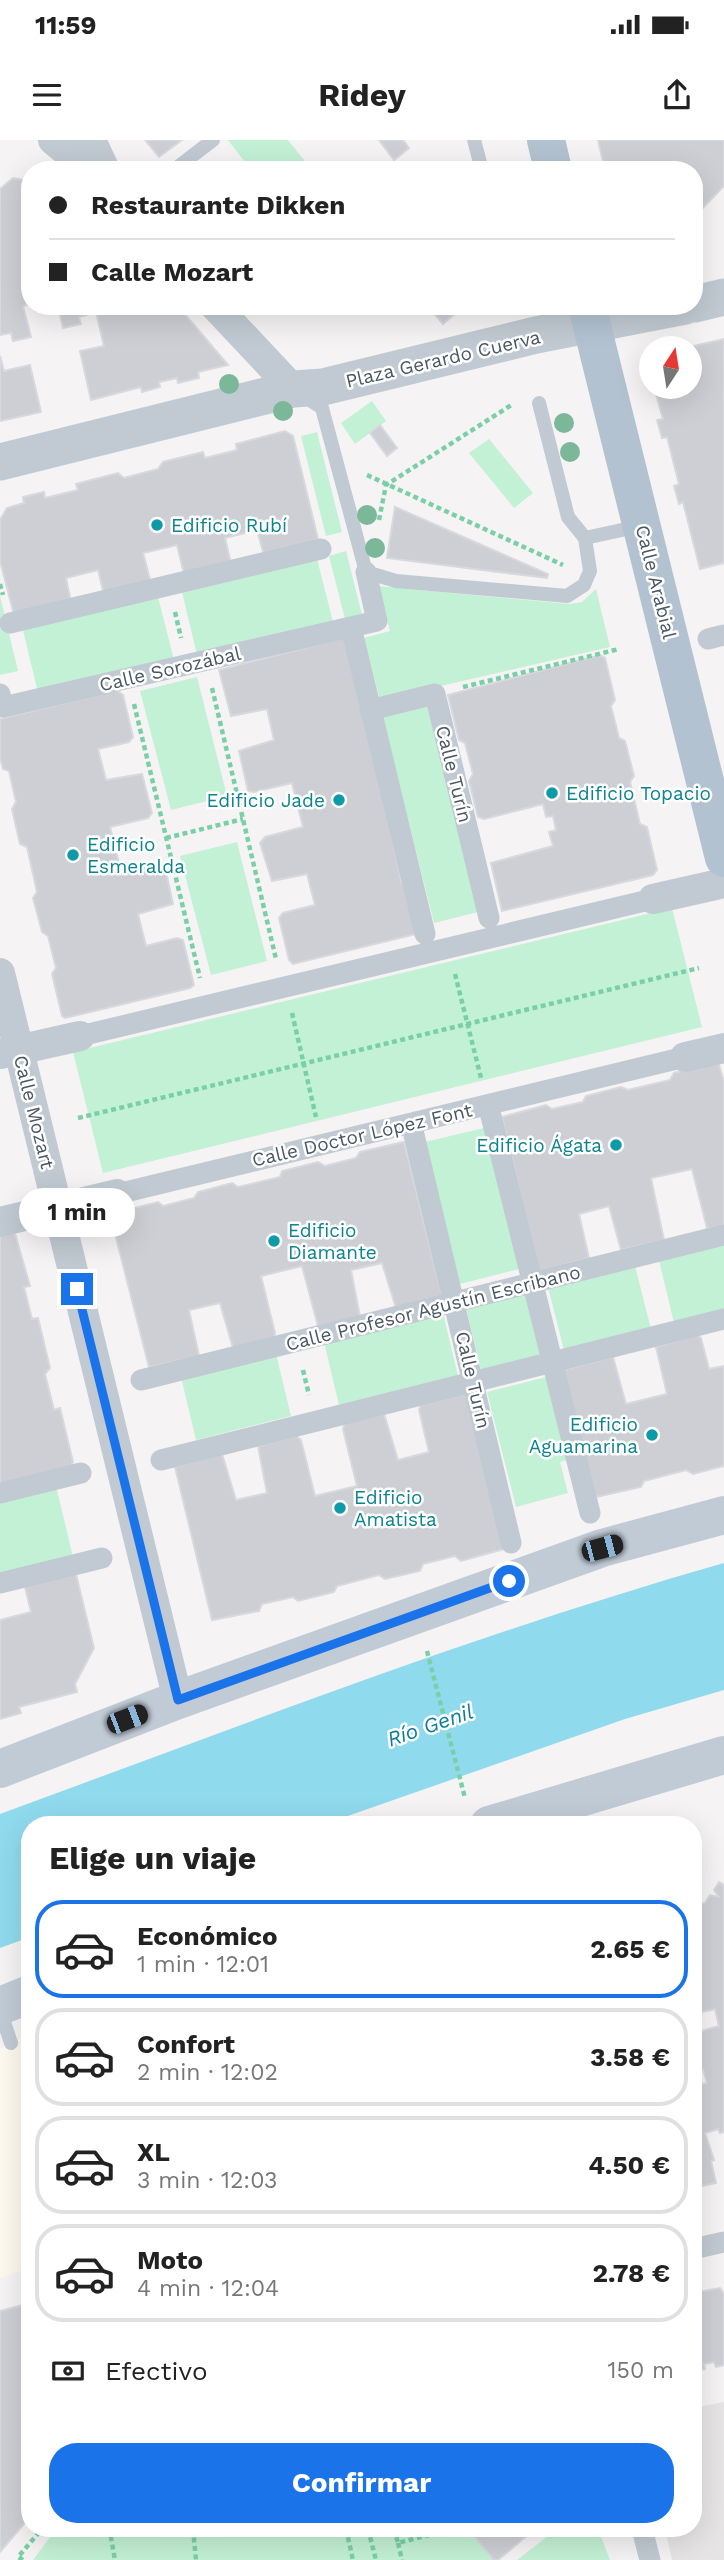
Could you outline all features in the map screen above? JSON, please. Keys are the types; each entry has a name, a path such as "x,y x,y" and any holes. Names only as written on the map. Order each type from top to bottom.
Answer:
{"main road":[{"path":"546,140 552,161"},
{"name":"Calle Arabial","path":"589,316 719,819 724,858"},
{"path":"0,1769 178,1700 602,1548 724,1515"},
{"path":"519,1816 724,1755"},
{"path":"0,2008 21,1998"}],"street":[{"path":"53,140 78,161"},
{"path":"91,140 102,161"},
{"path":"703,302 724,297"},
{"path":"223,315 293,390"},
{"name":"Plaza Gerardo Cuerva","path":"0,462 293,390 323,387 510,341 589,316"},
{"path":"9,623 321,549"},
{"path":"366,572 377,621 351,628 425,934"},
{"name":"Calle Sorozábal","path":"0,694 3,707 351,628"},
{"path":"370,710 435,694"},
{"name":"Calle Turín","path":"435,694 489,918"},
{"path":"9,1052 724,883"},
{"name":"Calle Mozart","path":"0,973 9,1052 58,1208 178,1700"},
{"name":"Calle Doctor López Font","path":"0,1222 724,1048"},
{"path":"491,1116 590,1513"},
{"name":"Calle Turín","path":"414,1135 511,1544"},
{"name":"Calle Profesor Agustín Escribano","path":"141,1380 724,1236"},
{"path":"161,1460 724,1319"},
{"path":"0,1493 81,1473"},
{"path":"0,1583 102,1558"},
{"path":"702,2247 724,2242"},
{"path":"644,2537 650,2560"}],"lane":[{"path":"186,161 213,140"},
{"path":"474,140 480,161"},
{"path":"293,390 321,408 366,572 396,581 567,596 584,586 590,571 585,538 568,517 539,403"},
{"path":"585,538 642,526"},
{"path":"0,2008 11,2043"}],"path":[{"path":"378,526 386,485 520,400"},
{"path":"364,474 568,567"},
{"path":"168,586 197,663 243,819 278,970"},
{"path":"435,694 619,649"},
{"path":"128,679 202,989"},
{"path":"166,838 243,819"},
{"path":"453,967 484,1088"},
{"path":"78,1118 699,968"},
{"path":"290,1006 319,1128"},
{"path":"296,1342 315,1421"},
{"path":"427,1652 460,1778"},
{"path":"19,2559 36,2537"},
{"path":"111,2537 115,2560"},
{"path":"194,2537 196,2560"},
{"path":"348,2537 353,2560"},
{"path":"370,2537 376,2560"},
{"path":"396,2537 402,2560"},
{"path":"398,2543 421,2537"}],"shaded area":[{"path":"21,2039 21,2271 0,2278 0,2048"},
{"path":"724,2402 724,2560 672,2560 667,2537 702,2537 702,2406"}],"green space":[{"path":"228,140 288,140 305,161 244,161"},
{"path":"372,401 386,421 355,444 341,423"},
{"path":"317,432 342,532 326,536 301,436"},
{"path":"489,439 533,493 514,508 469,453"},
{"path":"346,551 362,615 345,619 329,556"},
{"path":"317,559 333,622 197,655 182,592"},
{"path":"378,586 570,604 582,602 596,589 610,647 380,700 364,638 390,631"},
{"path":"0,596 18,671 0,675"},
{"path":"158,597 174,660 38,693 23,630"},
{"path":"197,677 227,796 171,810 140,691"},
{"path":"431,704 482,911 434,923 382,715"},
{"path":"237,842 267,961 211,975 180,856"},
{"path":"672,908 702,1027 103,1173 73,1052"},
{"path":"484,1128 519,1269 460,1284 425,1142"},
{"path":"724,1244 724,1311 674,1323 659,1260"},
{"path":"635,1266 651,1329 564,1350 548,1287"},
{"path":"526,1293 541,1355 481,1370 466,1307"},
{"path":"443,1313 458,1376 339,1405 324,1342"},
{"path":"276,1354 291,1416 196,1440 181,1377"},
{"path":"546,1377 567,1460 560,1462 568,1493 516,1507 487,1392"},
{"path":"56,1486 73,1557 0,1574 0,1499"},
{"path":"50,2537 475,2537 494,2560 33,2560"},
{"path":"547,2537 601,2537 610,2560 517,2560"}],"water":[{"name":"Río Genil","path":"724,1563 724,1690 625,1719 348,1816 21,1816 21,1940 0,1948 0,1814 450,1650 632,1590"}],"building":[{"path":"145,140 182,140 159,157"},
{"path":"379,140 403,140 409,148 394,160"},
{"path":"598,140 724,140 724,186 703,208 703,161 603,161"},
{"path":"13,178 21,179 21,315 25,315 31,337 13,341 11,333 0,335 0,189"},
{"path":"60,315 86,315 79,317 81,324 63,328"},
{"path":"97,315 186,315 228,365 198,372 199,378 178,383 177,378 159,382 160,387 142,392 141,387 91,400 80,351 104,346"},
{"path":"436,315 453,315 443,324"},
{"path":"724,339 724,563 700,569 683,502 679,504 674,486 679,484 667,437 662,438 657,420 663,419 657,399 702,399 702,344"},
{"path":"0,356 4,371 30,365 41,412 0,421"},
{"path":"380,425 397,448 387,456 370,433"},
{"name":"Edificio Rubí","path":"285,431 293,436 318,539 265,559 257,530 225,538 232,568 184,574 177,545 143,553 151,583 105,599 98,570 66,578 72,607 14,615 0,561 0,520 7,508 24,503 23,497 44,492 45,498 78,490 76,484 118,473 124,478 158,469 163,462 203,452 205,458 237,450 236,444"},
{"path":"395,507 548,574 547,578 387,558"},
{"name":"Edificio Jade","path":"348,637 402,884 405,884 416,934 293,964 289,960 279,918 283,913 315,905 307,874 272,881 260,843 265,837 303,827 292,783 248,791 239,751 274,740 267,709 231,716 219,670"},
{"name":"Edificio Topacio","path":"600,655 605,658 615,700 611,706 619,738 625,741 634,776 630,782 640,824 647,827 657,870 653,875 502,911 491,863 553,846 549,832 556,830 553,816 546,817 543,804 484,819 478,817 469,781 473,774 465,743 459,740 448,695"},
{"name":"Edificio Esmeralda","path":"117,690 123,695 133,737 129,742 98,749 106,780 142,774 152,813 148,818 110,827 121,871 164,863 173,904 138,914 146,946 177,938 183,940 194,985 65,1018 62,1016 52,974 56,968 48,936 42,932 33,898 37,892 27,847 20,844 12,809 16,802 9,771 3,769 0,757 0,719"},
{"name":"Edificio Ágata","path":"719,1065 724,1082 724,1227 707,1228 692,1169 651,1178 664,1240 621,1250 609,1206 579,1214 589,1258 539,1271 502,1117 546,1105 552,1109 583,1102 586,1096 621,1087 628,1090 670,1080 674,1073"},
{"name":"Edificio Diamante","path":"404,1142 442,1296 396,1308 382,1263 351,1270 360,1317 318,1326 302,1266 261,1276 275,1333 274,1339 233,1348 220,1303 189,1310 199,1356 149,1367 111,1218 114,1213 158,1202 163,1206 194,1198 198,1192 232,1183 238,1187 280,1177 282,1171 318,1162 325,1166 356,1158 360,1152"},
{"path":"14,1230 30,1286 24,1287 32,1319 38,1318 50,1368 45,1374 54,1410 60,1408 73,1462 71,1466 0,1484 0,1231"},
{"name":"Edificio Aguamarina","path":"697,1335 701,1338 709,1369 724,1366 724,1466 693,1474 686,1470 644,1481 641,1487 596,1497 563,1370 613,1357 626,1404 667,1394 656,1347"},
{"name":"Edificio Amatista","path":"465,1394 470,1398 504,1549 461,1561 455,1556 423,1564 420,1571 385,1579 379,1575 337,1586 334,1592 298,1601 293,1597 262,1604 259,1611 212,1620 175,1467 222,1454 236,1500 267,1493 258,1446 296,1436 301,1440 315,1496 357,1486 343,1429 345,1423 384,1414 398,1460 429,1452 419,1410 421,1405"},
{"path":"75,1570 94,1648 75,1684 77,1692 19,1707 21,1713 0,1719 0,1620 31,1612 24,1583"},
{"path":"719,1882 724,1885 724,2132 720,2133 718,2129 705,2133 714,2160 711,2161 716,2183 702,2186 702,2084 707,2083 702,2069 702,2031 719,2026 715,2009 702,2012 702,1903 704,1904 710,1895 719,1897 714,1890"},
{"path":"720,2288 724,2294 724,2365 716,2367 714,2362 704,2364 705,2369 702,2370 702,2291"},
{"path":"21,2305 21,2528 0,2552 0,2311"},
{"path":"475,2537 525,2537 498,2560 494,2560"}],"place":[{"name":"Edificio Rubí","path":"157,525"},
{"name":"Edificio Topacio","path":"552,793"},
{"name":"Edificio Jade","path":"339,800"},
{"name":"Edificio Esmeralda","path":"73,855"},
{"name":"Edificio Ágata","path":"616,1145"},
{"name":"Edificio Diamante","path":"274,1241"},
{"name":"Edificio Aguamarina","path":"652,1435"},
{"name":"Edificio Amatista","path":"340,1508"}],"route":[{"path":"77,1289 178,1700 509,1581"}]}
